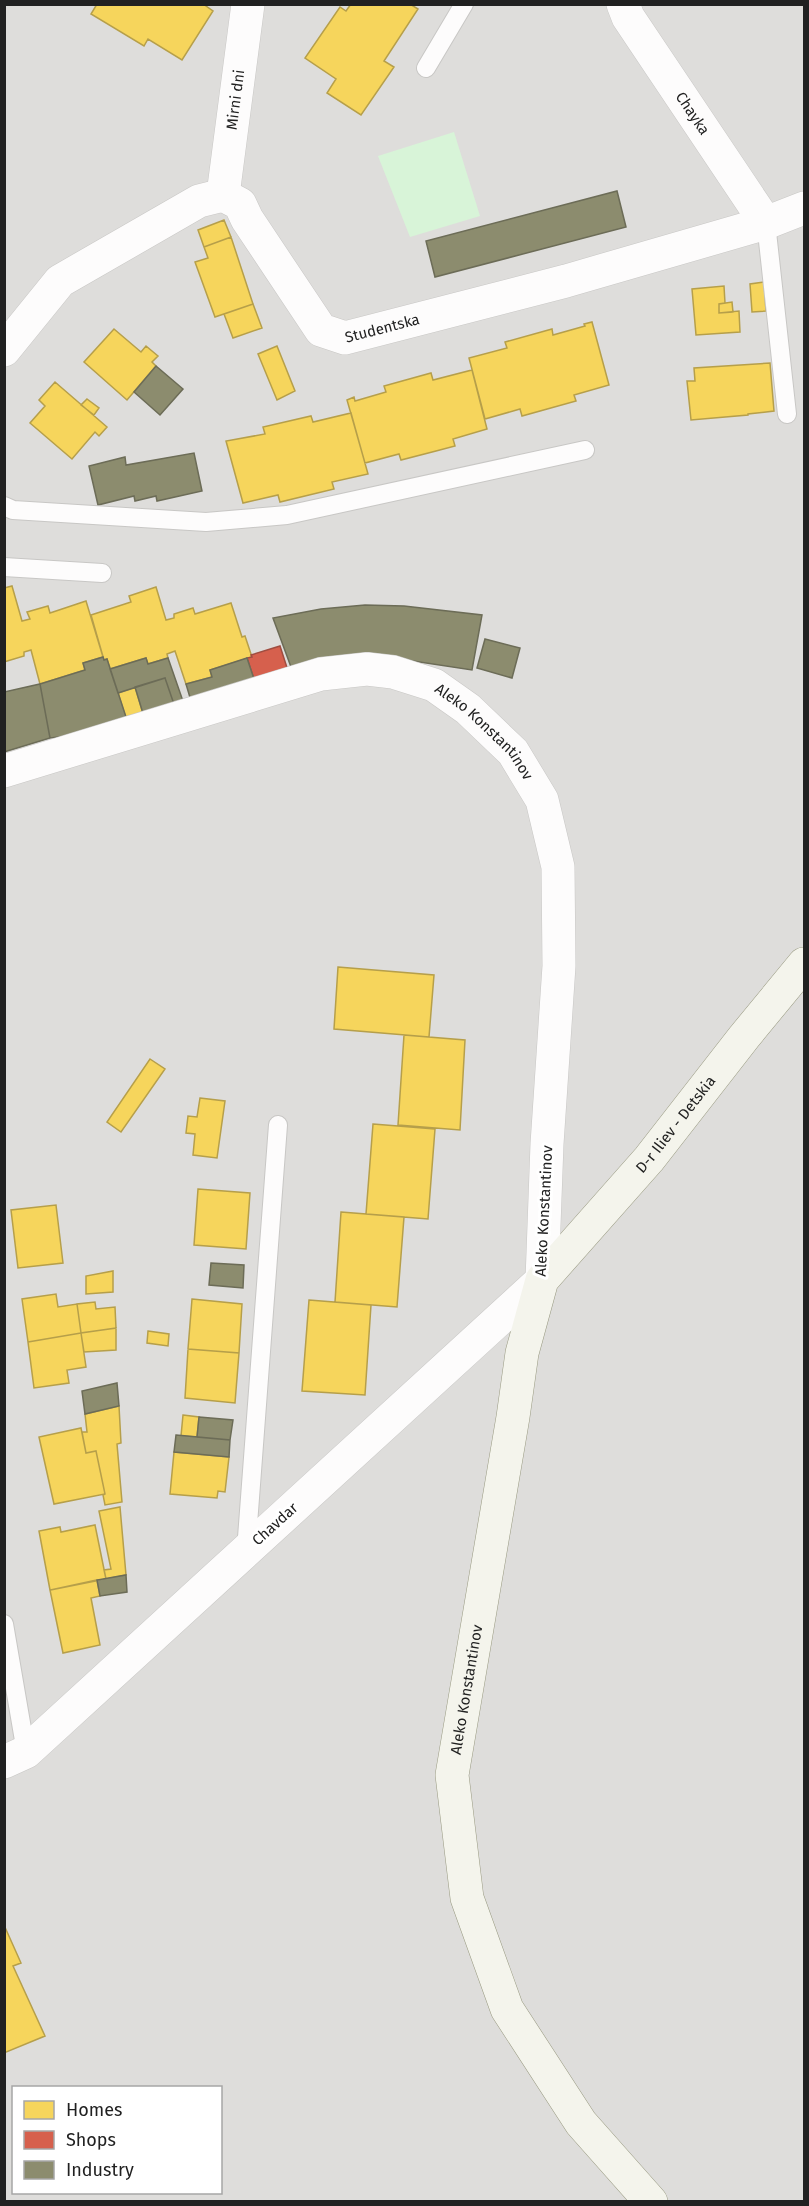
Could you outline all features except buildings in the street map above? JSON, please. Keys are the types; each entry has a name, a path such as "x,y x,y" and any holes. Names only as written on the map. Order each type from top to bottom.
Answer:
{"street":[{"name":"Mirni dni","path":"223,195 248,4"},
{"name":"Chayka","path":"623,4 628,17 766,223"},
{"name":"Studentska","path":"223,195 240,204 247,219 321,330 345,338 566,281 766,223 804,208"},
{"path":"4,350 60,281 199,201 223,195"},
{"name":"Aleko Konstantinov","path":"4,771 321,674 367,669 393,672 434,685 468,709 513,752 542,800 558,867 559,966 547,1144 542,1280 522,1353 452,1775 467,1898 507,2009 581,2123 651,2202"},
{"name":"D-r Iliev - Detskia","path":"542,1280 649,1159 804,964"},
{"name":"Chavdar","path":"15,1757 246,1551 542,1280"}],"lane":[{"path":"426,68 464,4"},
{"path":"766,223 787,414"},
{"path":"4,506 13,510 206,522 287,515 585,450"},
{"path":"4,567 102,573"},
{"path":"246,1551 278,1125"},
{"path":"4,1624 15,1757"}],"shaded area":[{"path":"5,5 804,5 804,2201 5,2202"}],"green space":[{"path":"454,132 480,216 410,237 378,156"}]}
